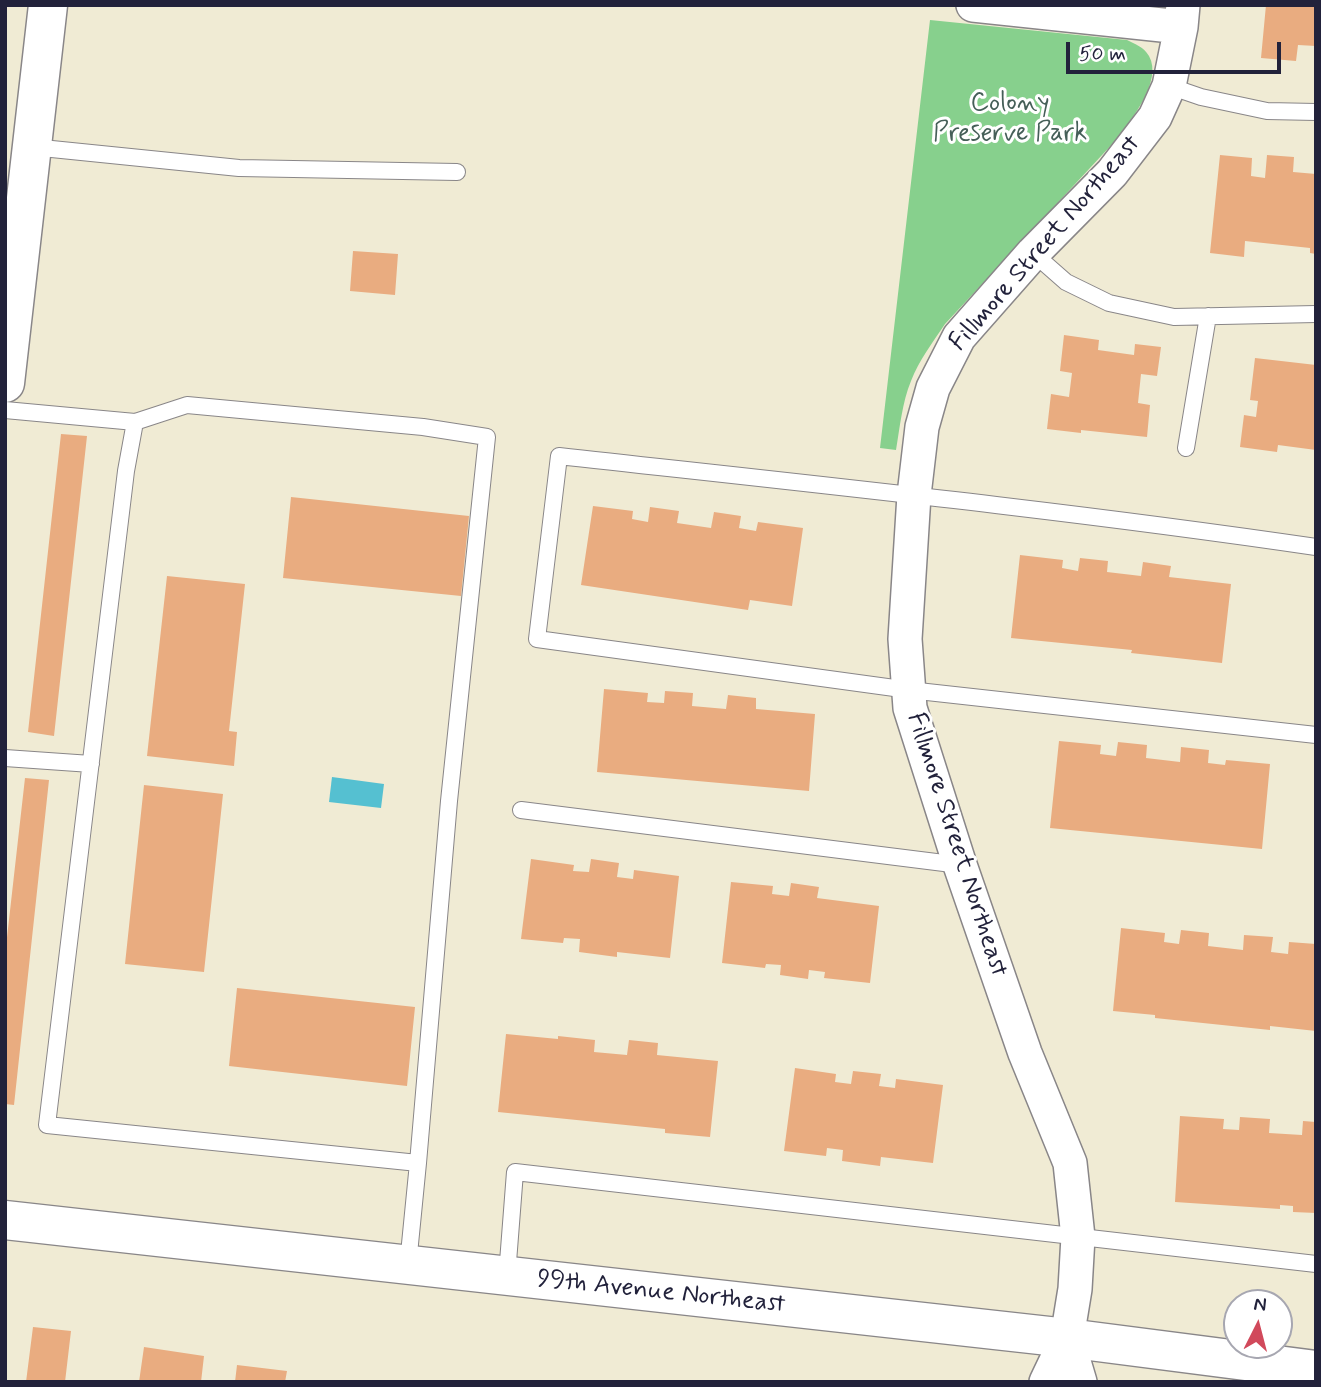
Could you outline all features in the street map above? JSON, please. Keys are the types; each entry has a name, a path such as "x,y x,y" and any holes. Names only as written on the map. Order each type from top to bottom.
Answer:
{"street":[{"path":"5,383 48,5"},
{"path":"973,5 1182,16"},
{"name":"Fillmore Street Northeast","path":"1046,1382 1067,1338 1075,1289 1078,1237 1070,1163 1025,1053 960,865 910,708 905,639 914,495 922,427 933,388 959,337 1033,253 1112,173 1155,117 1168,86 1182,16"},
{"name":"99th Avenue Northeast","path":"5,1220 1067,1338 1316,1370"},
{"name":"Fillmore Street Northeast","path":"1067,1338 1080,1382"}],"lane":[{"path":"1168,86 1201,97 1267,111 1316,112"},
{"path":"32,147 239,168 457,172"},
{"path":"1033,253 1066,282 1110,303 1174,317 1316,314"},
{"path":"1186,448 1208,316"},
{"path":"5,410 135,422 187,405 423,427 488,437 449,801 408,1264"},
{"path":"135,422 126,471 47,1125 418,1163"},
{"path":"1316,547 914,495 559,456 537,639 909,690 1316,735"},
{"path":"5,758 91,764"},
{"path":"521,810 960,865"},
{"path":"507,1275 515,1172 1316,1264"}],"green space":[{"name":"Colony Preserve Park","path":"930,20 1127,40 1147,53 1152,66 1152,77 1143,100 1116,140 945,324 922,358 911,381 903,406 896,450 880,448"}],"water":[{"path":"332,777 384,784 381,808 329,802"}],"building":[{"path":"1266,5 1316,5 1316,46 1298,45 1296,61 1261,58"},
{"path":"1220,155 1252,158 1251,176 1265,178 1267,155 1294,157 1293,172 1316,174 1316,254 1310,253 1310,248 1245,241 1244,257 1210,253"},
{"path":"353,251 398,254 395,295 350,291"},
{"path":"1064,335 1099,340 1098,350 1134,355 1135,344 1161,347 1157,376 1141,374 1138,403 1150,405 1147,437 1047,429 1051,394 1069,397 1072,373 1060,371"},
{"path":"1255,358 1316,365 1316,450 1278,445 1277,452 1240,447 1244,415 1256,417 1258,401 1250,400"},
{"path":"61,434 87,436 54,736 28,732"},
{"path":"291,497 469,516 461,596 283,578"},
{"path":"593,506 633,511 632,519 648,522 650,507 679,511 677,523 711,528 714,512 741,516 739,528 756,531 758,522 803,528 792,606 750,600 748,610 581,585"},
{"path":"1020,555 1063,560 1062,568 1078,571 1080,558 1108,561 1107,572 1141,576 1143,562 1171,566 1169,577 1231,584 1222,663 1131,653 1132,650 1011,638"},
{"path":"167,576 245,584 229,731 237,732 234,766 147,756"},
{"path":"604,689 648,693 647,702 664,703 665,691 693,693 692,706 726,709 728,695 756,698 756,709 815,714 809,791 597,772"},
{"path":"1059,741 1101,745 1100,754 1116,756 1118,742 1147,745 1146,758 1180,762 1181,747 1209,750 1208,763 1225,765 1226,760 1270,764 1262,849 1050,828"},
{"path":"25,778 49,780 14,1105 5,1104 5,955"},
{"path":"144,785 223,794 204,972 125,964"},
{"path":"531,859 574,865 573,871 589,872 591,859 619,863 617,877 633,879 634,870 679,876 670,958 617,952 617,957 579,952 580,939 564,938 563,943 521,939"},
{"path":"731,882 773,886 772,894 789,896 791,883 819,887 817,898 879,906 870,983 824,978 825,972 809,970 808,979 780,975 781,965 766,964 765,968 722,963"},
{"path":"1121,928 1165,933 1164,942 1179,944 1181,930 1209,933 1208,946 1243,950 1244,935 1273,937 1271,952 1288,954 1289,942 1316,944 1316,1031 1270,1026 1270,1030 1113,1011"},
{"path":"237,988 415,1007 407,1086 229,1066"},
{"path":"506,1034 595,1040 594,1052 627,1055 629,1040 658,1043 657,1055 718,1061 710,1137 665,1133 665,1129 498,1112"},
{"path":"795,1068 836,1074 835,1082 851,1084 853,1071 881,1074 879,1086 895,1088 896,1079 943,1085 933,1163 881,1157 880,1166 842,1161 843,1150 827,1148 826,1156 784,1151"},
{"path":"1180,1116 1224,1119 1223,1129 1239,1130 1240,1117 1270,1119 1269,1133 1302,1135 1303,1121 1316,1122 1316,1213 1293,1212 1293,1206 1280,1205 1280,1209 1175,1202"},
{"path":"33,1327 71,1331 65,1382 26,1382"},
{"path":"144,1347 204,1356 201,1382 139,1382"},
{"path":"237,1365 287,1371 285,1382 235,1382"}]}
